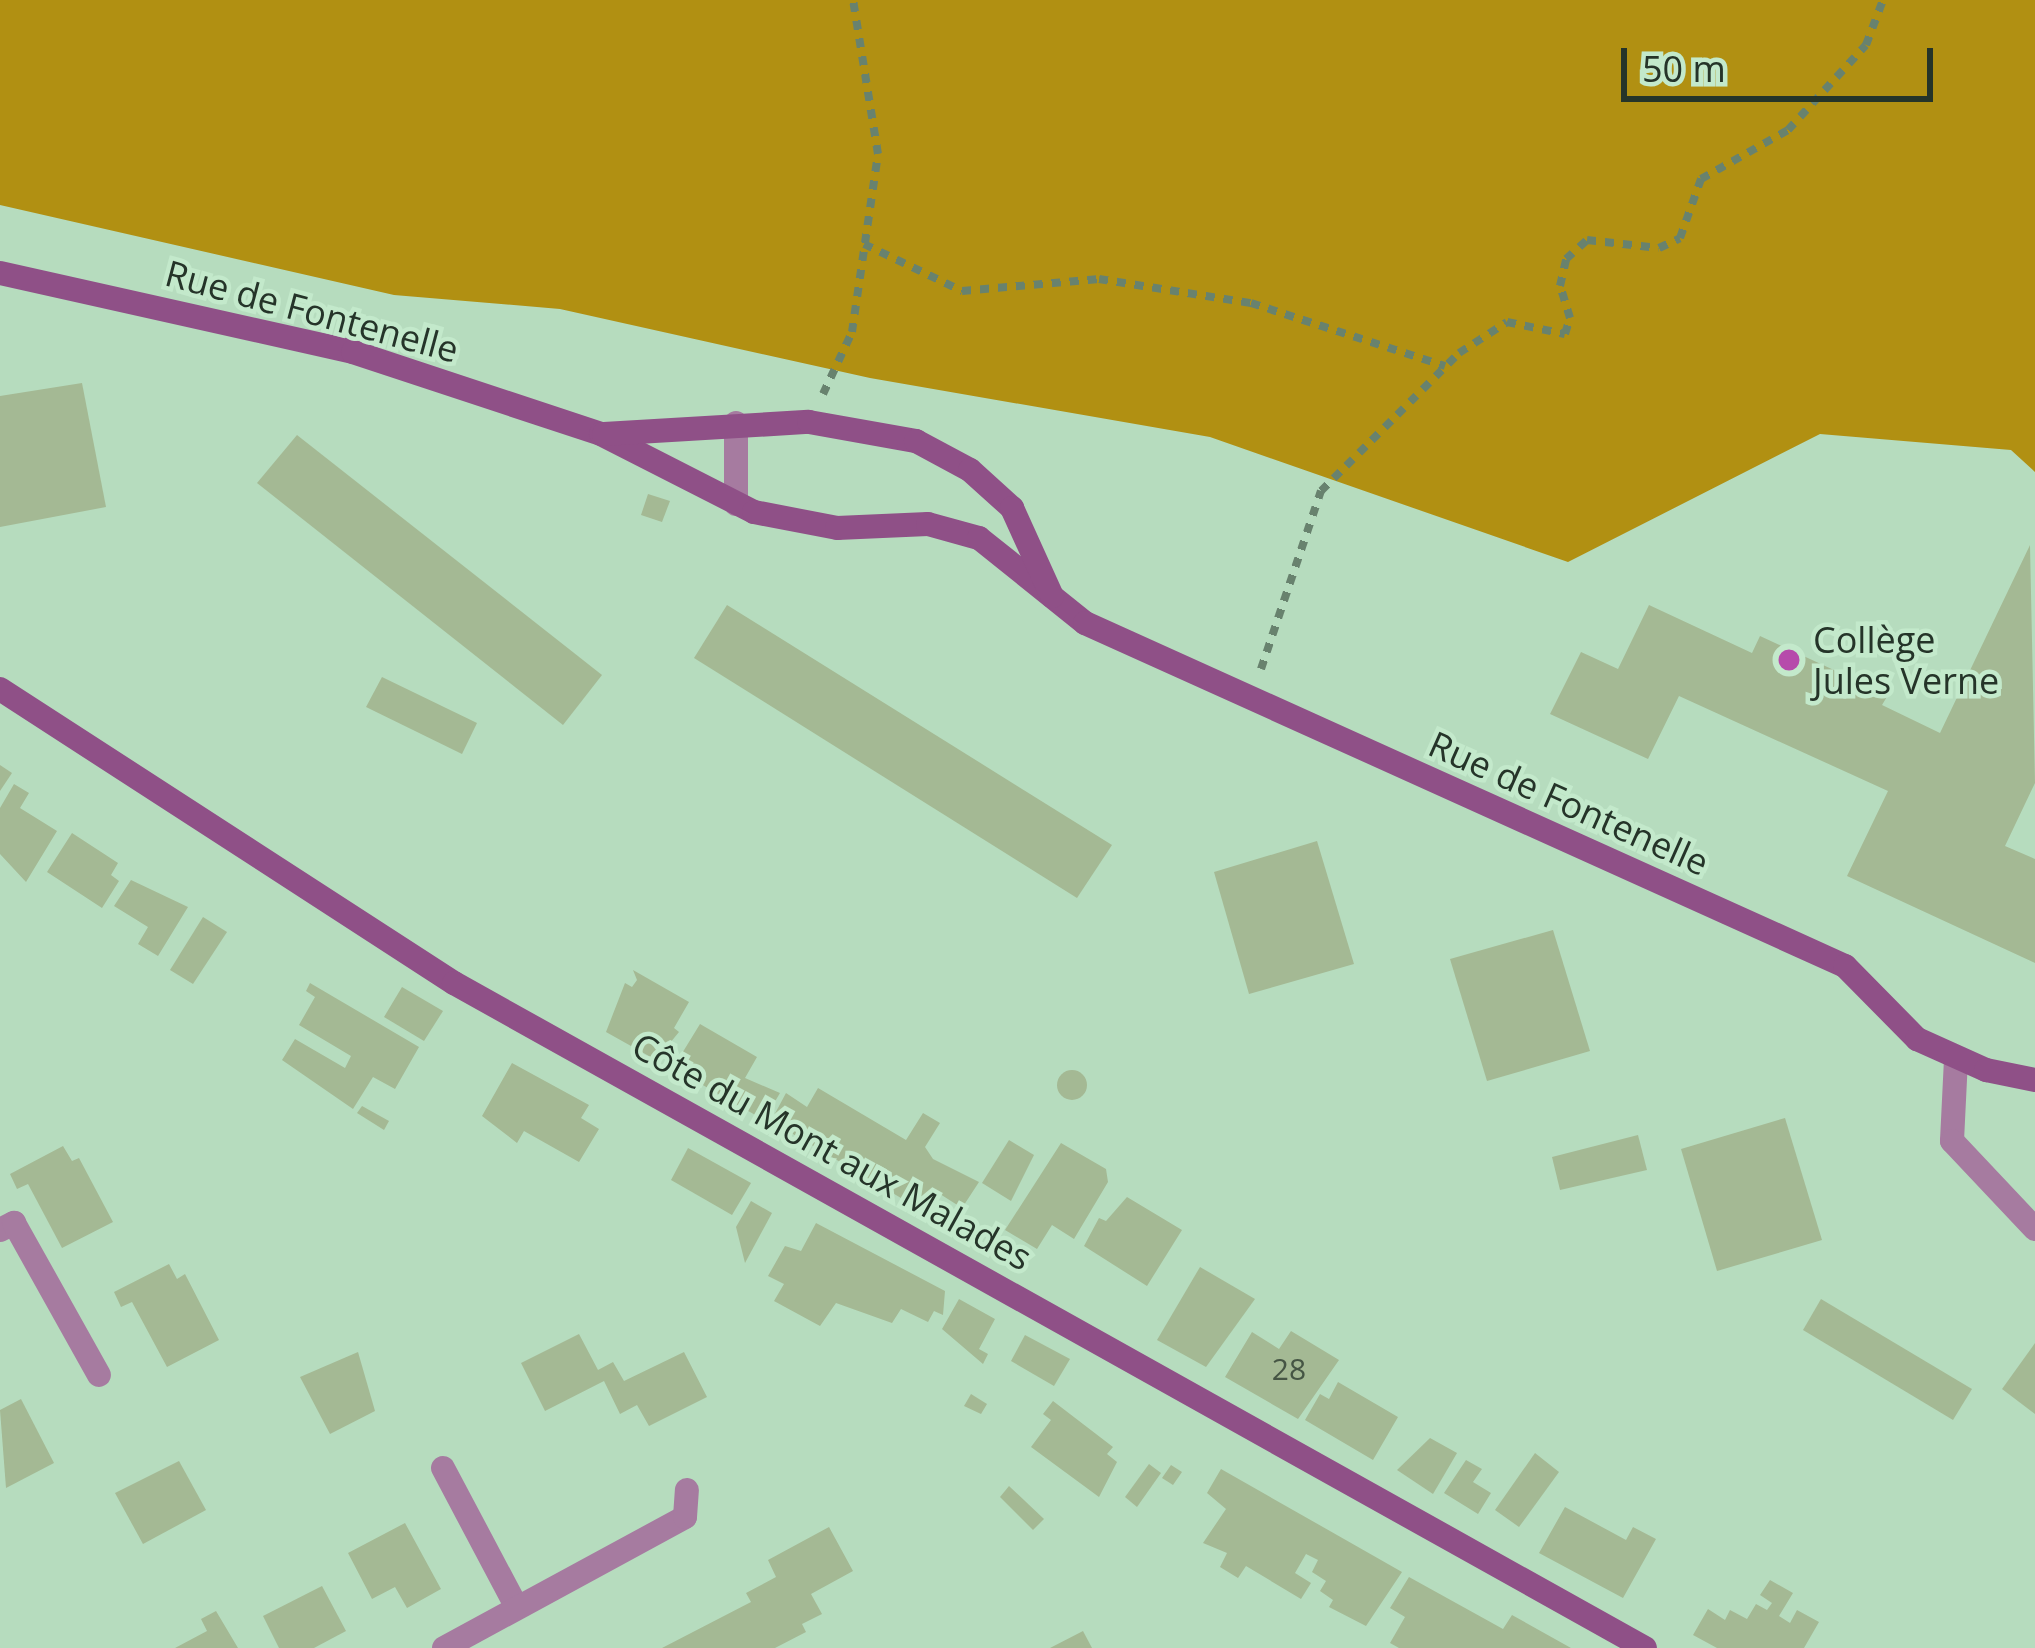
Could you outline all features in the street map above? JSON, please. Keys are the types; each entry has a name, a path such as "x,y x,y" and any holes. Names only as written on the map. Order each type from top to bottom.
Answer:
{"street":[{"name":"Rue de Fontenelle","path":"0,273 353,352 601,434 736,504 837,528 928,524 980,538 1057,607 1845,966 1917,1039 1956,1059 2035,1080"},
{"name":"Rue de Fontenelle","path":"601,434 809,422 916,441 970,470 1012,508 1057,607"},
{"path":"736,423 736,504"},
{"name":"Côte du Mont aux Malades","path":"0,689 454,982 1646,1648"},
{"path":"1956,1059 1952,1142 2035,1229"},
{"path":"0,1230 14,1222 99,1375"},
{"path":"443,1468 517,1608"},
{"path":"444,1648 685,1517 687,1490"}],"path":[{"path":"809,422 852,332 878,154 853,0"},
{"path":"1251,698 1321,491 1446,366 1508,322 1552,337 1564,334 1563,272 1586,241 1659,248 1680,238 1701,178 1788,130 1867,44 1883,0"},
{"path":"864,244 962,291 1120,282 1251,303 1446,366"}],"shaded area":[{"path":"0,0 2035,0 2035,472 2011,450 1820,434 1568,562 1210,437 870,378 560,309 394,295 0,205"}],"building":[{"path":"82,383 106,507 0,527 0,396"},
{"path":"297,435 602,675 563,725 257,483"},
{"path":"648,494 670,501 662,522 641,515"},
{"path":"2030,545 2035,783 2005,846 2035,859 2035,963 1847,876 1888,791 1679,696 1648,759 1550,714 1581,652 1618,669 1649,605 1752,653 1760,636 1888,695 1882,705 1940,733"},
{"path":"727,605 1112,845 1077,898 694,658"},
{"path":"382,677 477,723 462,754 366,707"},
{"path":"0,765 12,773 0,791"},
{"path":"14,784 29,793 20,808 57,831 26,882 0,854 0,808"},
{"path":"72,833 118,863 111,875 119,881 102,908 47,872"},
{"path":"1317,841 1354,964 1249,994 1214,872"},
{"path":"131,880 188,907 158,956 138,944 148,927 114,906"},
{"path":"203,917 227,932 193,984 170,970"},
{"path":"1553,930 1590,1051 1487,1081 1450,959"},
{"path":"633,970 689,1002 674,1028 679,1032 656,1060 606,1032 625,983 632,987 637,980"},
{"path":"310,983 419,1047 395,1089 373,1077 353,1109 282,1060 295,1039 345,1068 351,1056 299,1025 315,997 306,991"},
{"path":"402,987 443,1011 424,1041 384,1017"},
{"path":"700,1024 757,1057 745,1078 780,1093 764,1120 673,1068"},
{"path":"512,1063 589,1105 581,1118 599,1129 579,1162 524,1131 517,1143 482,1116"},
{"path":"1072,1070 1083,1074 1087,1085 1083,1096 1072,1100 1061,1096 1057,1085 1061,1074"},
{"path":"818,1088 906,1140 923,1113 940,1123 925,1147 933,1159 979,1182 962,1208 940,1194 928,1214 771,1121 786,1093 807,1107"},
{"path":"362,1106 389,1121 384,1130 357,1113"},
{"path":"1785,1118 1822,1240 1717,1271 1681,1149"},
{"path":"1638,1135 1647,1170 1560,1190 1552,1157"},
{"path":"1009,1140 1034,1155 1011,1201 982,1183"},
{"path":"1061,1143 1106,1169 1108,1182 1074,1239 1052,1225 1037,1249 1005,1230"},
{"path":"63,1146 72,1161 79,1158 113,1222 62,1248 28,1184 17,1189 10,1174"},
{"path":"688,1148 751,1183 732,1215 671,1180"},
{"path":"1127,1197 1182,1230 1147,1286 1084,1246 1099,1218 1106,1221"},
{"path":"751,1201 772,1213 745,1263 736,1227"},
{"path":"816,1223 945,1291 943,1315 934,1311 928,1322 901,1309 892,1323 836,1303 820,1326 774,1301 784,1284 768,1276 785,1246 801,1251"},
{"path":"169,1264 177,1279 185,1274 219,1340 167,1367 132,1302 121,1307 114,1292"},
{"path":"1200,1267 1255,1299 1206,1367 1157,1340"},
{"path":"959,1299 995,1319 979,1349 988,1354 983,1364 942,1329"},
{"path":"1821,1299 1972,1389 1953,1420 1803,1330"},
{"path":"1291,1331 1339,1360 1298,1419 1225,1377 1252,1332 1279,1349"},
{"path":"579,1334 598,1370 613,1362 624,1381 684,1352 707,1397 649,1426 637,1405 620,1414 604,1381 545,1411 521,1363"},
{"path":"1025,1335 1070,1359 1054,1386 1011,1361"},
{"path":"2035,1343 2035,1414 2002,1389"},
{"path":"358,1352 375,1411 330,1434 300,1377"},
{"path":"1338,1382 1398,1417 1373,1460 1305,1420 1320,1394 1329,1399"},
{"path":"971,1394 987,1404 981,1414 964,1406"},
{"path":"21,1399 54,1463 6,1488 0,1410"},
{"path":"1053,1401 1113,1447 1107,1454 1117,1462 1099,1497 1031,1447 1051,1420 1043,1414"},
{"path":"1430,1438 1457,1453 1433,1494 1397,1470"},
{"path":"1535,1453 1559,1472 1519,1527 1495,1510"},
{"path":"1466,1460 1482,1469 1473,1482 1491,1493 1478,1514 1444,1493"},
{"path":"179,1461 206,1510 143,1544 115,1493"},
{"path":"1149,1464 1161,1473 1137,1507 1125,1497"},
{"path":"1171,1465 1182,1472 1173,1485 1162,1478"},
{"path":"1221,1469 1402,1572 1366,1626 1329,1607 1333,1600 1320,1591 1326,1581 1312,1572 1318,1560 1306,1554 1295,1573 1311,1583 1301,1599 1246,1566 1238,1578 1220,1567 1227,1553 1203,1543 1226,1509 1207,1493"},
{"path":"1009,1486 1044,1519 1033,1530 1000,1497"},
{"path":"1565,1507 1626,1540 1633,1527 1656,1539 1623,1598 1539,1553"},
{"path":"405,1523 441,1589 407,1608 395,1587 372,1599 348,1553"},
{"path":"829,1527 853,1571 811,1594 822,1614 802,1624 806,1632 775,1648 662,1648 751,1602 746,1593 776,1577 768,1560"},
{"path":"1409,1577 1503,1629 1512,1615 1571,1648 1399,1648 1390,1643 1405,1617 1390,1608"},
{"path":"1770,1580 1793,1593 1779,1616 1790,1623 1797,1610 1819,1622 1804,1648 1717,1648 1693,1635 1708,1609 1725,1620 1730,1610 1747,1619 1756,1604 1767,1610 1772,1603 1760,1595"},
{"path":"322,1586 346,1631 314,1648 279,1648 263,1616"},
{"path":"216,1611 238,1648 175,1648 207,1631 201,1619"},
{"path":"1083,1631 1092,1648 1050,1648"}],"place":[{"name":"Collège Jules Verne","path":"1789,660"}]}
